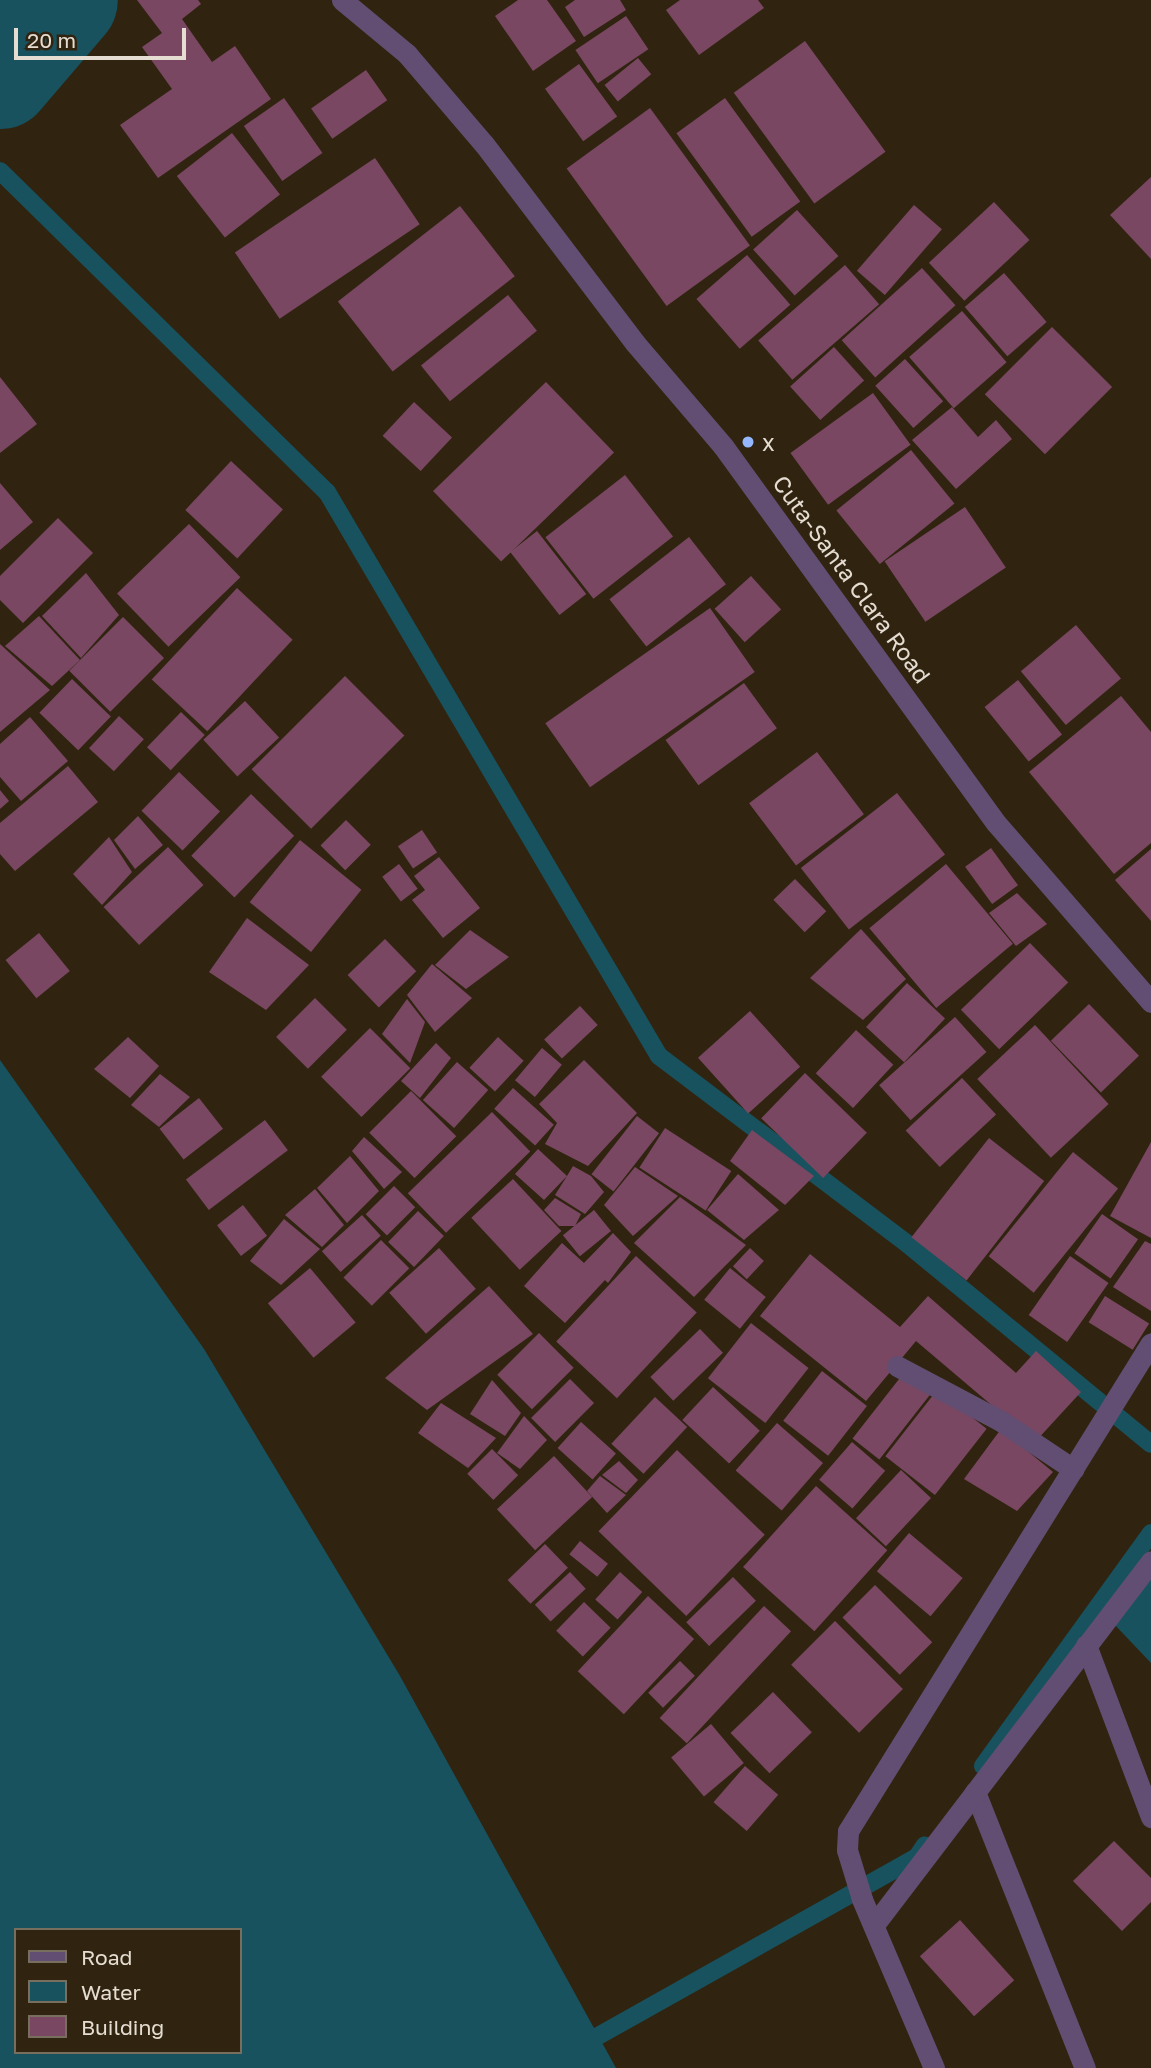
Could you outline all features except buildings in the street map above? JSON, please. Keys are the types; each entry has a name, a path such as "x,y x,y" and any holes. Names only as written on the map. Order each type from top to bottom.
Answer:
{"street":[{"name":"Cuta-Santa Clara Road","path":"342,0 407,54 484,144 635,343 723,446 996,823 1151,1002"},
{"path":"934,2068 862,1899 847,1850 848,1831 1151,1343"},
{"path":"897,1366 1000,1421 1073,1469"},
{"path":"874,1926 1151,1562"},
{"path":"1086,1645 1151,1817"},
{"path":"975,1792 1085,2068"}],"water":[{"path":"0,1060 204,1349 400,1676 616,2068 0,2068"},
{"path":"1151,1563 1151,1663 1114,1624"}],"waterway":[{"path":"0,77 66,0"},
{"path":"0,171 327,492 659,1056 905,1242 1151,1444"},
{"path":"983,1766 1151,1533"},
{"path":"598,2036 917,1857 925,1845"}],"place":[{"name":"x","path":"748,442"}]}
